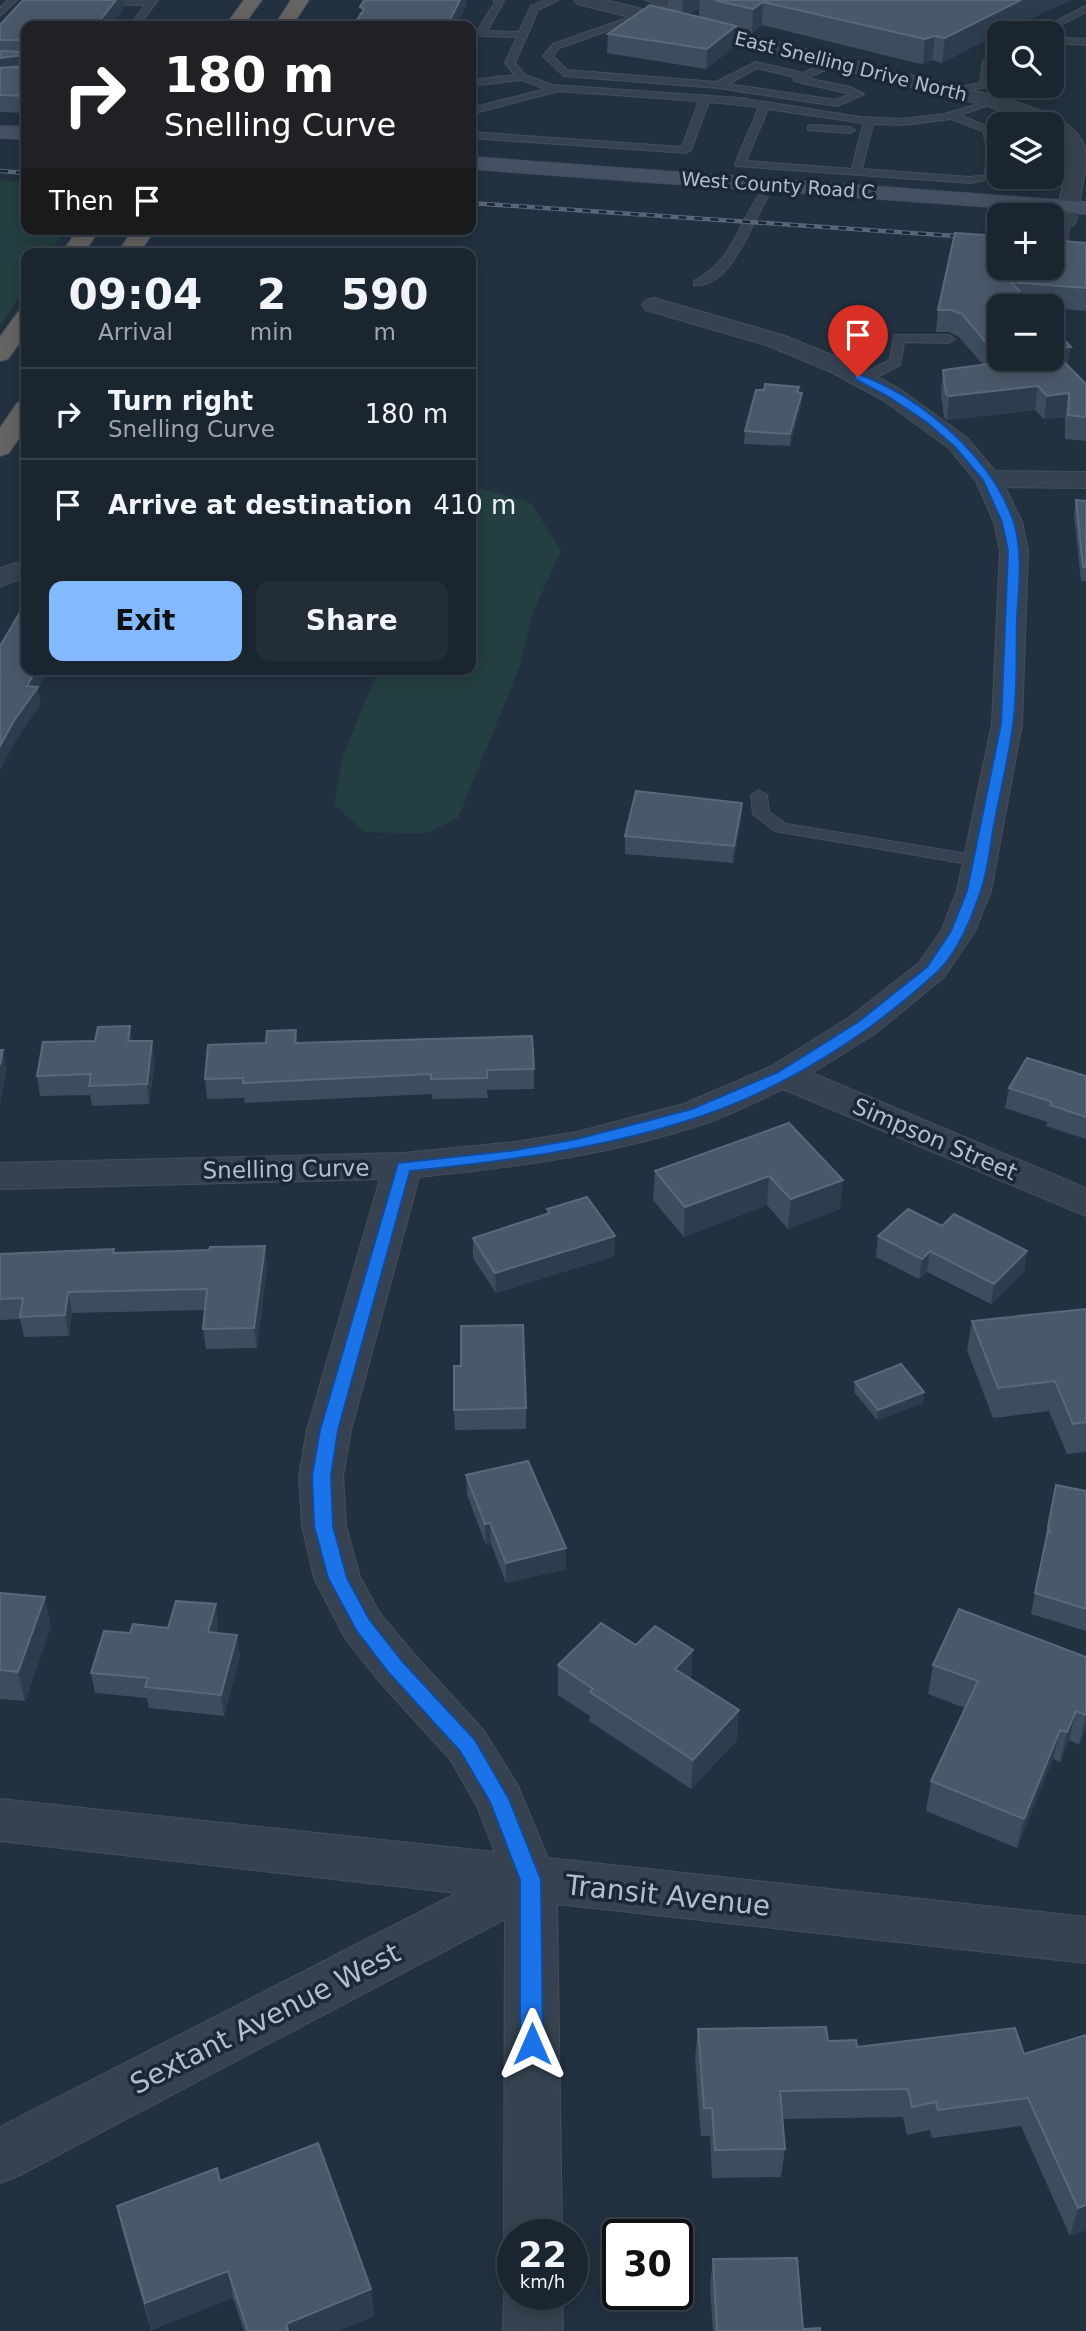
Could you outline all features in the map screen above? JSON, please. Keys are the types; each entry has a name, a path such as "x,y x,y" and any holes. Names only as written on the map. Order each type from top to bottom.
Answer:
{"highway":[{"path":"238,21 253,0"},
{"path":"286,21 300,0"},
{"path":"0,354 21,324"},
{"path":"0,448 21,416"}],"main road":[{"path":"0,132 21,133"},
{"path":"0,145 21,147"},
{"name":"West County Road C","path":"476,163 809,187 1072,215"},
{"name":"West County Road C","path":"476,177 987,215"},
{"path":"762,197 809,187"}],"street":[{"name":"East Snelling Drive North","path":"583,0 647,7 836,62 1015,107 1053,124 1080,148 1068,195 1072,215"},
{"name":"Snelling Curve","path":"0,1175 403,1166 516,1155 638,1130 697,1112 783,1075 863,1025 932,970 958,931 974,891 1007,724 1014,578 1014,551 1008,522 988,479 958,443 928,419 863,379 777,341 654,305"},
{"path":"988,479 1086,480"},
{"name":"Simpson Street","path":"783,1075 1086,1203"},
{"path":"403,1166 329,1430 321,1476 324,1526 337,1578 362,1625 395,1667 467,1745 499,1799 531,1880 533,2219"},
{"name":"Transit Avenue","path":"0,1820 1086,1940"},
{"name":"Sextant Avenue West","path":"0,2155 531,1880"},
{"path":"533,2310 533,2331"}],"lane":[{"path":"0,13 13,0"},
{"path":"61,0 153,2"},
{"path":"496,0 500,1 481,33 520,39"},
{"path":"554,0 534,8 510,63 516,74 537,85 559,89 765,104 868,126"},
{"path":"678,0 647,7 556,46 548,56 564,74 718,85 773,91 837,103 859,94 797,79 836,62"},
{"path":"138,21 153,2"},
{"path":"1062,21 1086,9"},
{"path":"476,41 520,39"},
{"path":"1064,41 1086,42"},
{"path":"718,85 756,65 804,76"},
{"path":"953,91 984,85 987,67"},
{"path":"476,85 522,77"},
{"path":"476,110 559,89"},
{"path":"476,135 686,150 705,99"},
{"path":"812,128 868,126 953,116 992,101"},
{"path":"765,104 740,164 970,180 990,178 992,148 988,129 953,116"},
{"path":"856,172 868,126"},
{"path":"698,283 729,262 741,243 752,212 762,197"},
{"path":"1072,215 1061,249 1086,255"},
{"path":"863,379 896,362 898,338 949,340"},
{"path":"759,795 761,814 781,828 980,862"}],"green space":[{"path":"0,180 21,182 21,235 62,235 53,248 21,248 21,294 0,326"},
{"path":"476,486 531,503 561,551 533,612 520,666 458,818 424,834 364,832 334,804 343,756 376,675 476,675"}],"building":[{"path":"23,0 116,0 99,21 21,21 21,40 0,40 0,25"},
{"path":"364,0 460,0 450,21 356,21 364,9 360,7"},
{"path":"714,0 1021,0 945,38 935,36 925,39 763,2 753,9"},
{"path":"650,5 736,26 707,49 608,34"},
{"path":"0,51 21,52 21,55 0,58"},
{"path":"21,66 21,96 0,95 0,68"},
{"path":"955,233 987,235 987,280 1064,280 1064,241 1086,243 1086,288 1011,282 1022,294 987,294 987,344 962,314 951,310 938,310"},
{"path":"1064,362 1086,384 1086,417 1068,415 1069,393 1047,396 1038,386 949,396 946,394 943,370 987,364 987,371 1064,371"},
{"path":"765,384 799,387 797,392 802,393 790,434 745,431 756,390 764,390"},
{"path":"1076,500 1086,501 1086,567 1083,567"},
{"path":"21,611 21,675 33,675 27,686 38,687 0,746 0,646"},
{"path":"636,791 742,803 734,846 625,836"},
{"path":"130,1026 128,1041 152,1041 147,1084 89,1086 91,1074 37,1076 43,1042 95,1041 98,1027"},
{"path":"296,1030 295,1043 532,1036 534,1069 487,1070 487,1078 431,1079 431,1074 243,1083 243,1078 205,1079 208,1045 266,1043 267,1031"},
{"path":"1027,1058 1086,1076 1086,1117 1009,1088"},
{"path":"789,1123 843,1180 791,1199 769,1176 685,1207 655,1171"},
{"path":"587,1197 615,1236 495,1273 473,1238 550,1213 547,1209"},
{"path":"908,1209 942,1226 954,1214 1027,1251 994,1284 930,1251 922,1259 878,1236"},
{"path":"265,1246 254,1328 203,1329 207,1289 68,1292 65,1315 20,1317 23,1298 0,1299 0,1254 114,1249 113,1253"},
{"path":"1086,1309 1086,1422 1073,1424 1055,1381 998,1388 972,1321"},
{"path":"523,1325 526,1408 454,1410 454,1366 461,1366 461,1326"},
{"path":"901,1364 924,1392 878,1410 855,1382"},
{"path":"528,1461 566,1548 506,1563 490,1523 485,1524 466,1475"},
{"path":"1056,1485 1086,1491 1086,1609 1035,1593 1048,1530 1051,1533 1048,1527"},
{"path":"0,1593 45,1597 18,1672 0,1670"},
{"path":"176,1601 216,1604 208,1632 237,1635 221,1695 145,1687 148,1678 91,1673 104,1631 130,1633 133,1624 168,1628"},
{"path":"959,1609 1086,1657 1086,1715 1076,1711 1067,1732 1060,1730 1024,1819 931,1781 978,1681 933,1665"},
{"path":"601,1623 636,1645 655,1626 693,1650 675,1669 739,1710 693,1760 590,1692 593,1689 558,1665"},
{"path":"826,2027 828,2041 856,2040 857,2047 1015,2028 1024,2054 1086,2035 1086,2205 1078,2208 1028,2098 938,2110 936,2102 912,2107 908,2089 780,2091 785,2149 715,2150 712,2108 704,2108 698,2029"},
{"path":"318,2143 371,2289 286,2324 288,2331 248,2331 228,2271 145,2303 117,2206 217,2168 220,2181"},
{"path":"797,2258 803,2329 820,2328 820,2331 717,2331 713,2259"}],"railway":[{"path":"0,171 21,173"},
{"path":"476,203 987,238"}],"route":[{"path":"532,2044 531,1880 499,1799 467,1745 395,1667 362,1625 337,1578 324,1526 321,1476 329,1430 403,1166 516,1155 577,1144 638,1130 697,1112 783,1075 863,1025 932,970 958,931 974,891 1007,724 1014,551 1008,522 988,479 958,443 892,395 858,377"}]}
